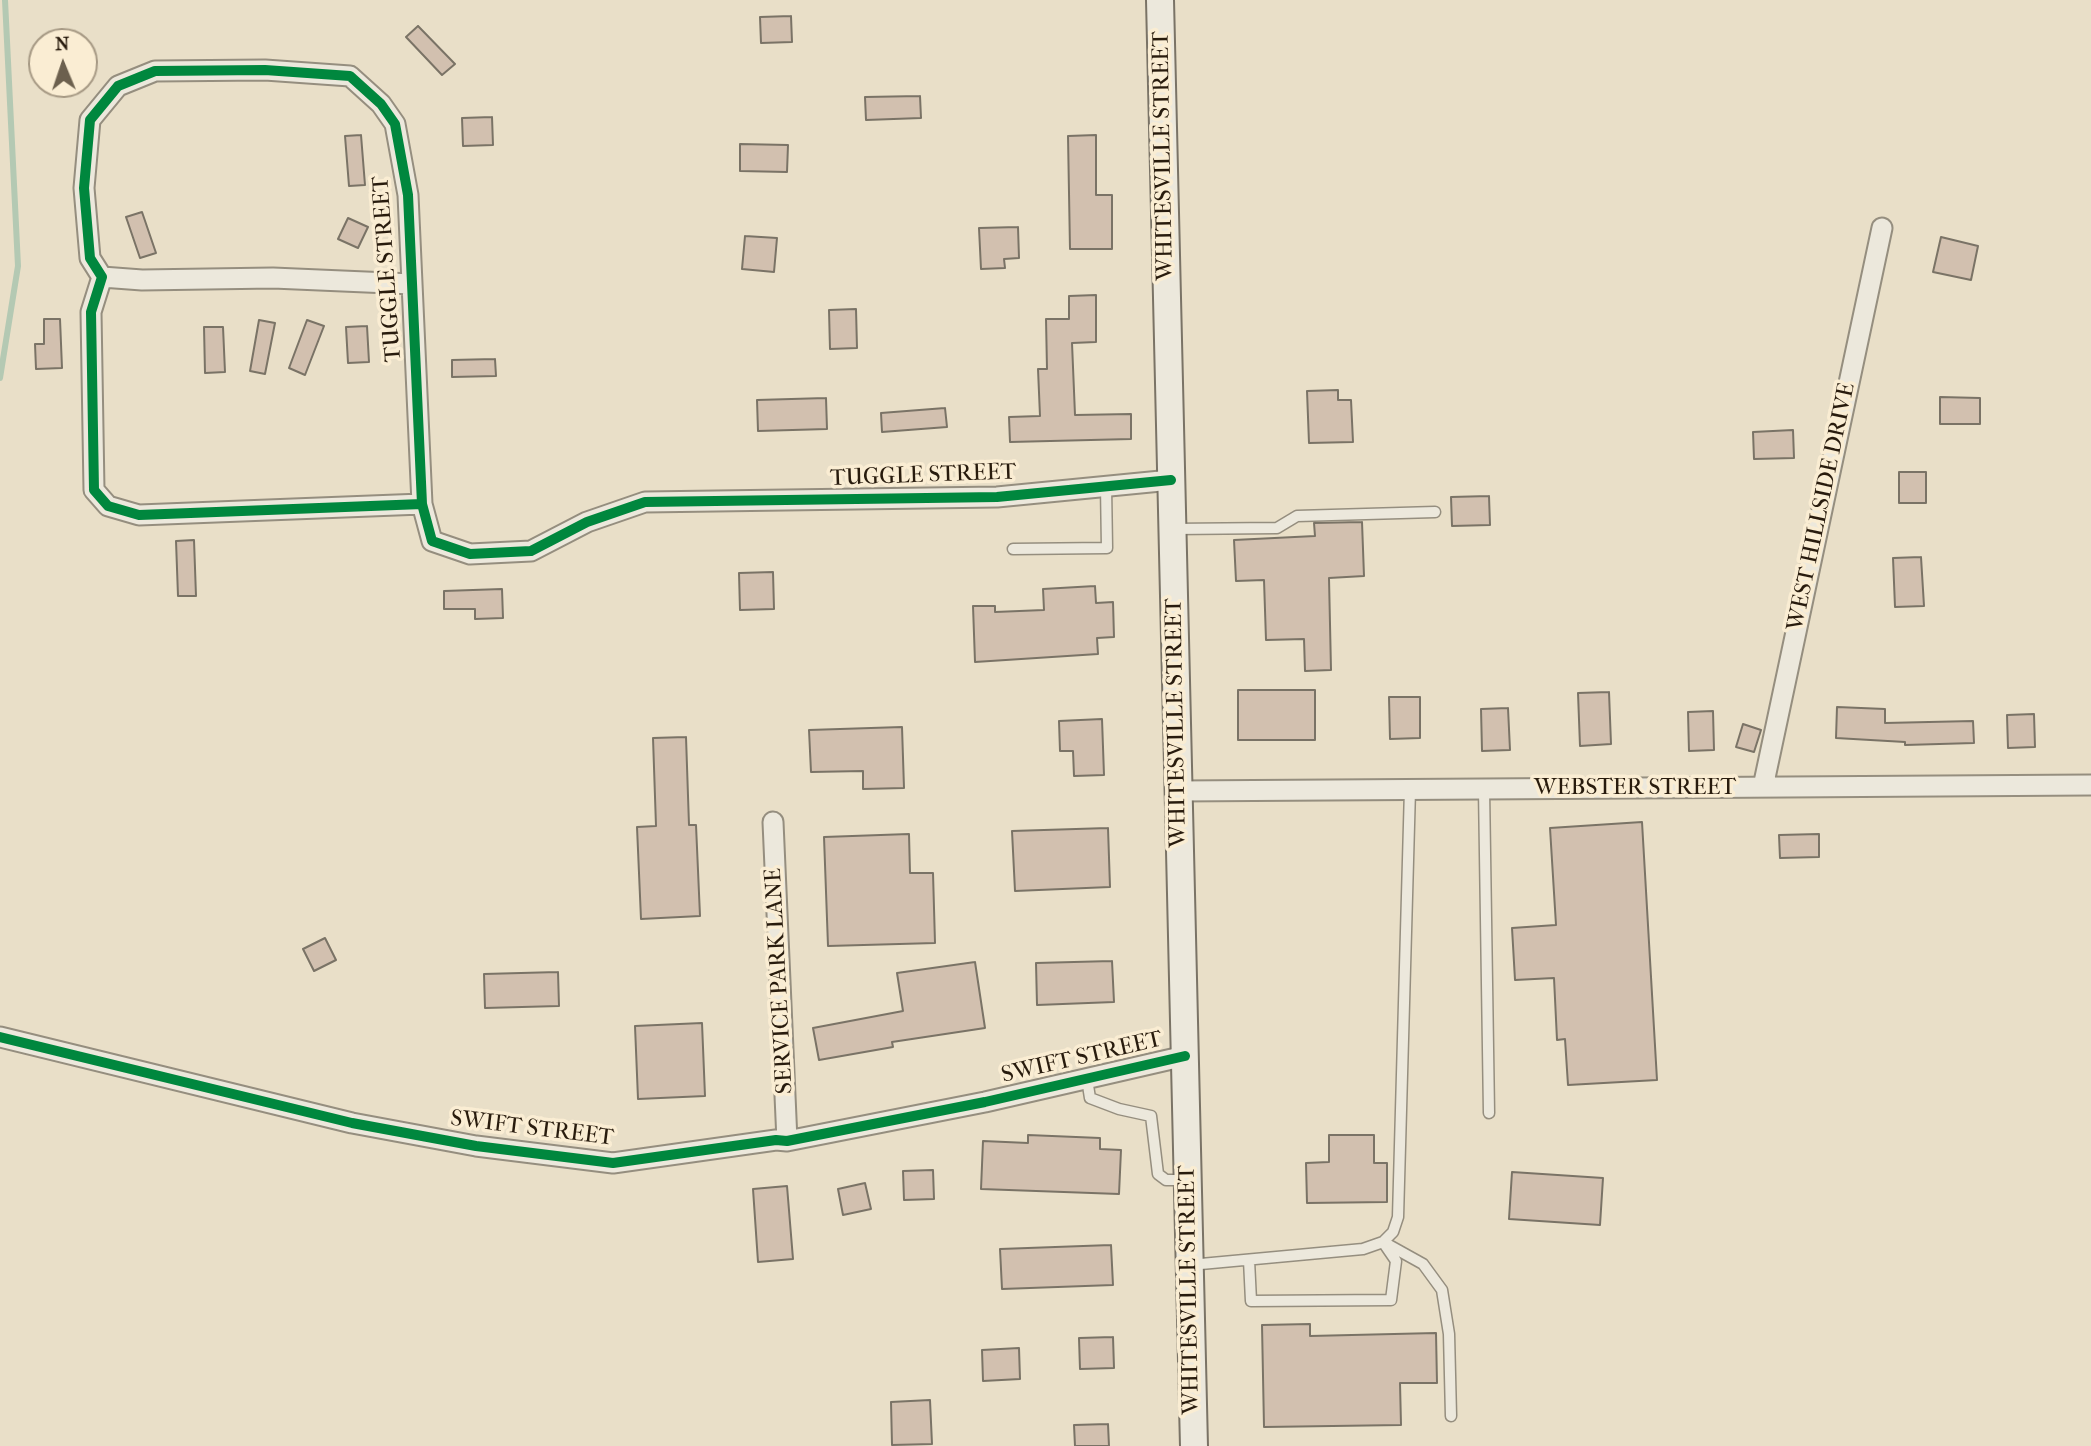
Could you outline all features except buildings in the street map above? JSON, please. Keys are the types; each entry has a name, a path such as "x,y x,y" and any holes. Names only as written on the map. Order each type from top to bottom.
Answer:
{"main road":[{"name":"WHITESVILLE STREET","path":"1160,0 1194,1446"}],"street":[{"name":"TUGGLE STREET","path":"102,276 90,258 84,188 90,120 118,86 155,71 265,70 350,76 395,124 408,195 422,503 432,541 470,554 531,551 587,522 645,502 997,497 1171,480"},
{"name":"WEST HILLSIDE DRIVE","path":"1763,787 1882,228"},
{"path":"412,284 273,278 142,280 102,276 91,312 94,490 108,506 139,515 422,503"},
{"name":"WEBSTER STREET","path":"1178,790 2091,785"},
{"name":"SERVICE PARK LANE","path":"773,821 787,1141"},
{"name":"SWIFT STREET","path":"0,1037 352,1123 397,1129 476,1146 613,1163 776,1140 787,1141 1185,1056"}],"lane":[{"path":"1013,549 1107,548 1106,486"},
{"path":"1172,529 1277,528 1297,516 1435,512"},
{"path":"1189,1265 1363,1249 1383,1242 1393,1232 1398,1217 1410,789"},
{"path":"1484,789 1489,1113"},
{"path":"1087,1079 1090,1098 1119,1109 1151,1116 1158,1174 1166,1180 1187,1180"},
{"path":"1249,1260 1251,1301 1391,1300 1396,1261 1383,1242"},
{"path":"1383,1242 1423,1264 1442,1290 1449,1334 1451,1416"}],"waterway":[{"path":"0,378 18,266 5,0"}],"cycle path":[{"path":"422,504 139,515 108,506 94,490 91,312 102,277 90,258 84,188 90,120 118,86 155,71 265,70 350,76 381,104 395,124 408,195 422,504 432,541 470,554 531,551 587,522 645,502 997,497 1171,480"},
{"path":"0,1037 352,1123 476,1146 613,1163 776,1140 787,1141 985,1102 1185,1056"}]}
